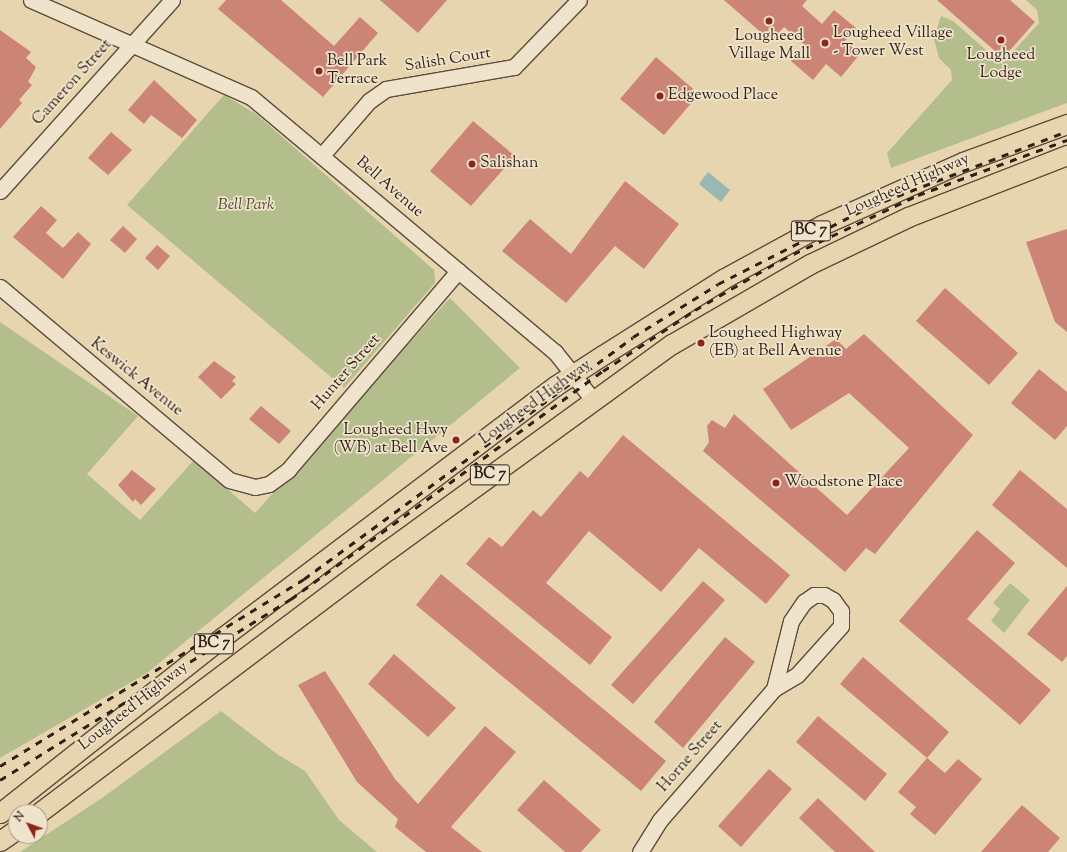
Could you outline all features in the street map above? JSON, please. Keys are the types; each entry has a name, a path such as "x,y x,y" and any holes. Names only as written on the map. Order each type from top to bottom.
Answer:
{"main road":[{"name":"Lougheed Highway","path":"0,813 223,637 573,375 776,248 870,202 956,165 1067,124"},
{"name":"Lougheed Highway","path":"48,806 593,400 684,337 810,264 908,217 1067,154"}],"street":[{"name":"Bell Avenue","path":"31,0 131,47 251,97 323,154 458,271 555,352 593,400"},
{"name":"Cameron Street","path":"0,191 172,0"},
{"name":"Salish Court","path":"323,154 369,101 386,89 514,67 579,0"},
{"name":"Hunter Street","path":"255,487 269,484 288,470 458,271"},
{"name":"Keswick Avenue","path":"0,287 229,480 255,487"},
{"name":"Horne Street","path":"640,852 660,820 774,689 797,675 841,626 841,611 833,600 824,595 814,596 799,609 791,621 774,689"}],"green space":[{"path":"1026,0 1067,0 1067,103 891,168 887,153 952,80 951,70 939,58 934,39 941,16 953,21 1002,64 1039,23 1037,10"},
{"name":"Bell Park","path":"224,95 256,114 434,270 435,283 344,388 127,205"},
{"path":"450,298 520,368 147,673 0,758 0,322 138,416 87,474 140,520 194,460 255,513"},
{"path":"1010,583 1030,600 1004,633 991,621 1000,609 993,603"},
{"path":"221,711 277,754 305,771 339,820 377,852 20,852 32,844 48,844 48,834 102,798"}],"water":[{"path":"708,172 730,190 721,202 699,184"}],"building":[{"name":"Bell Park Terrace","path":"226,0 281,0 334,46 360,17 378,33 323,97 218,9"},
{"path":"380,0 447,0 418,33"},
{"name":"Lougheed Village - Tower West","path":"724,0 807,0 802,6 822,24 834,10 856,28 845,41 860,54 841,77 826,64 813,80 791,61 805,45 784,27 771,41"},
{"name":"Lougheed Lodge","path":"937,0 1010,0 1035,22 1003,58"},
{"path":"0,30 31,52 26,58 36,67 28,82 32,85 19,100 22,103 0,129"},
{"name":"Edgewood Place","path":"656,57 699,94 664,135 620,99"},
{"path":"154,80 197,120 182,138 151,115 144,124 128,110"},
{"name":"Salishan","path":"473,121 515,156 471,206 430,171"},
{"path":"111,132 132,150 108,175 88,158"},
{"path":"625,181 679,224 644,269 615,246 566,303 502,251 530,219 571,254"},
{"path":"41,206 57,220 46,233 63,248 78,232 91,244 63,279 13,237"},
{"path":"123,226 137,239 125,253 110,240"},
{"path":"1067,229 1067,332 1055,322 1026,242"},
{"path":"157,245 170,256 158,270 145,258"},
{"path":"945,288 1018,353 989,385 916,321"},
{"name":"Woodstone Place","path":"864,334 973,435 875,554 866,548 845,572 703,451 709,442 707,426 712,420 725,428 734,414 847,515 909,448 849,393 791,430 763,389 836,339 846,349"},
{"path":"214,361 236,377 232,381 236,384 221,399 198,377"},
{"path":"1039,369 1067,392 1067,426 1055,440 1011,403"},
{"path":"261,406 291,431 279,444 249,419"},
{"path":"623,435 790,575 766,604 699,548 661,592 589,531 546,583 612,637 590,665 466,564 489,537 502,547 533,510 541,517 580,471 588,478"},
{"path":"132,470 156,489 141,505 135,499 133,502 118,485"},
{"path":"1020,470 1067,509 1067,568 992,505"},
{"path":"977,530 1015,563 967,619 1051,690 1020,725 899,621"},
{"path":"441,574 666,761 641,791 416,605"},
{"path":"703,581 725,600 633,704 611,685"},
{"path":"1067,586 1067,656 1062,662 1027,634"},
{"path":"725,637 755,662 683,748 654,722"},
{"path":"394,654 456,708 428,737 368,684"},
{"path":"863,657 949,732 927,758 840,684"},
{"path":"325,671 395,779 418,804 485,726 516,752 451,827 482,852 426,852 395,827 398,819 357,782 298,685"},
{"path":"818,716 887,774 865,801 796,742"},
{"path":"927,758 945,773 958,759 982,779 935,835 910,814 916,807 898,792"},
{"path":"769,769 792,789 741,847 718,826"},
{"path":"544,780 601,830 581,852 565,852 517,810"},
{"path":"818,798 875,852 835,852 799,818"},
{"path":"1022,805 1060,838 1048,852 981,852"}],"railway":[{"path":"0,766 304,579 633,337 718,284 871,206 1067,131"},
{"path":"0,780 291,599 603,371 695,310 781,260 918,195 1067,140"}],"place":[{"name":"Lougheed Village Mall","path":"769,21"},
{"name":"Lougheed Lodge","path":"1001,40"},
{"name":"Lougheed Village - Tower West","path":"825,43"},
{"name":"Bell Park Terrace","path":"319,71"},
{"name":"Edgewood Place","path":"660,96"},
{"name":"Salishan","path":"472,164"},
{"name":"Lougheed Highway (EB) at Bell Avenue","path":"701,343"},
{"name":"Lougheed Hwy (WB) at Bell Ave","path":"456,440"},
{"name":"Woodstone Place","path":"776,483"}]}
